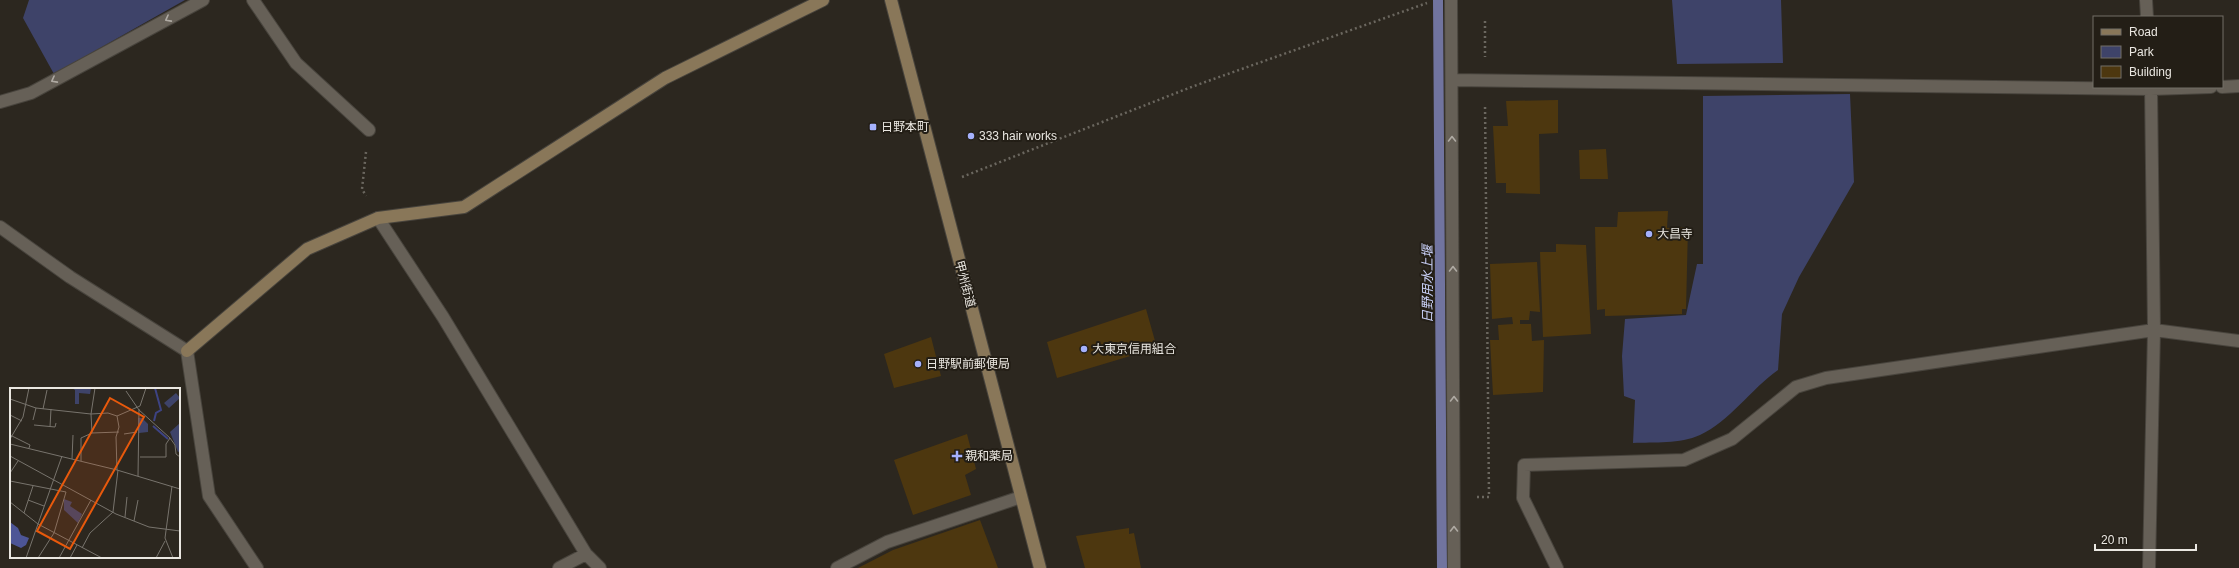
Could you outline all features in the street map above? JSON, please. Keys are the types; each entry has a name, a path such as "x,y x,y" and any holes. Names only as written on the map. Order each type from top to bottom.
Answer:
{"street":[{"path":"0,102 31,93 203,0"},
{"path":"253,0 296,63 369,130"},
{"path":"187,351 308,249 378,218 464,207 665,78 823,0"},
{"name":"甲州街道","path":"891,0 1040,568"},
{"path":"1451,0 1454,568"},
{"path":"2146,0 2147,16"},
{"path":"1452,80 2093,87"},
{"path":"2223,87 2239,86"},
{"path":"2149,568 2154,330 2151,88"},
{"path":"378,218 443,317 586,554 600,568"},
{"path":"0,227 70,276 187,351 209,496 257,568"},
{"path":"1557,568 1524,498 1524,465 1684,460 1732,439 1796,387 1826,378 2154,330 2239,341"},
{"path":"837,568 887,542 1021,497"},
{"path":"559,568 586,554"}],"path":[{"path":"939,186 1194,86 1428,3"},
{"path":"1474,497 1488,497 1484,21"},
{"path":"369,130 362,189 378,218"}],"green space":[{"path":"29,0 185,0 54,74 23,18"},
{"path":"1672,0 1781,0 1783,63 1677,64"},
{"path":"1850,94 1854,182 1799,277 1782,314 1778,370 1758,386 1721,422 1700,435 1676,441 1633,443 1635,400 1624,396 1622,356 1625,319 1686,315 1697,264 1703,264 1703,96"}],"building":[{"path":"1558,100 1558,133 1539,134 1540,194 1506,193 1506,183 1496,183 1493,126 1508,126 1506,101"},
{"path":"1606,149 1608,179 1580,179 1579,150"},
{"path":"1668,211 1667,228 1688,227 1686,309 1682,309 1682,314 1605,316 1605,309 1597,310 1595,227 1617,227 1618,212"},
{"path":"1556,244 1586,245 1591,334 1543,337 1540,252 1556,252"},
{"path":"1537,262 1540,312 1530,311 1529,320 1520,320 1520,324 1531,324 1532,341 1544,340 1543,392 1493,395 1490,340 1499,340 1498,325 1513,324 1512,317 1492,319 1490,264"},
{"path":"1146,309 1157,348 1057,378 1047,342"},
{"path":"931,337 941,376 894,388 884,354"},
{"path":"967,434 976,469 965,475 971,495 913,515 894,460"},
{"path":"980,520 998,568 858,568 893,550"},
{"path":"1129,528 1129,534 1134,533 1141,568 1085,568 1076,536"}],"waterway":[{"name":"日野用水上堰","path":"1438,0 1442,568"}],"place":[{"name":"日野本町","path":"873,127"},
{"name":"333 hair works","path":"971,136"},
{"name":"大昌寺","path":"1649,234"},
{"name":"大東京信用組合","path":"1084,349"},
{"name":"日野駅前郵便局","path":"918,364"},
{"name":"親和薬局","path":"957,456"}]}
